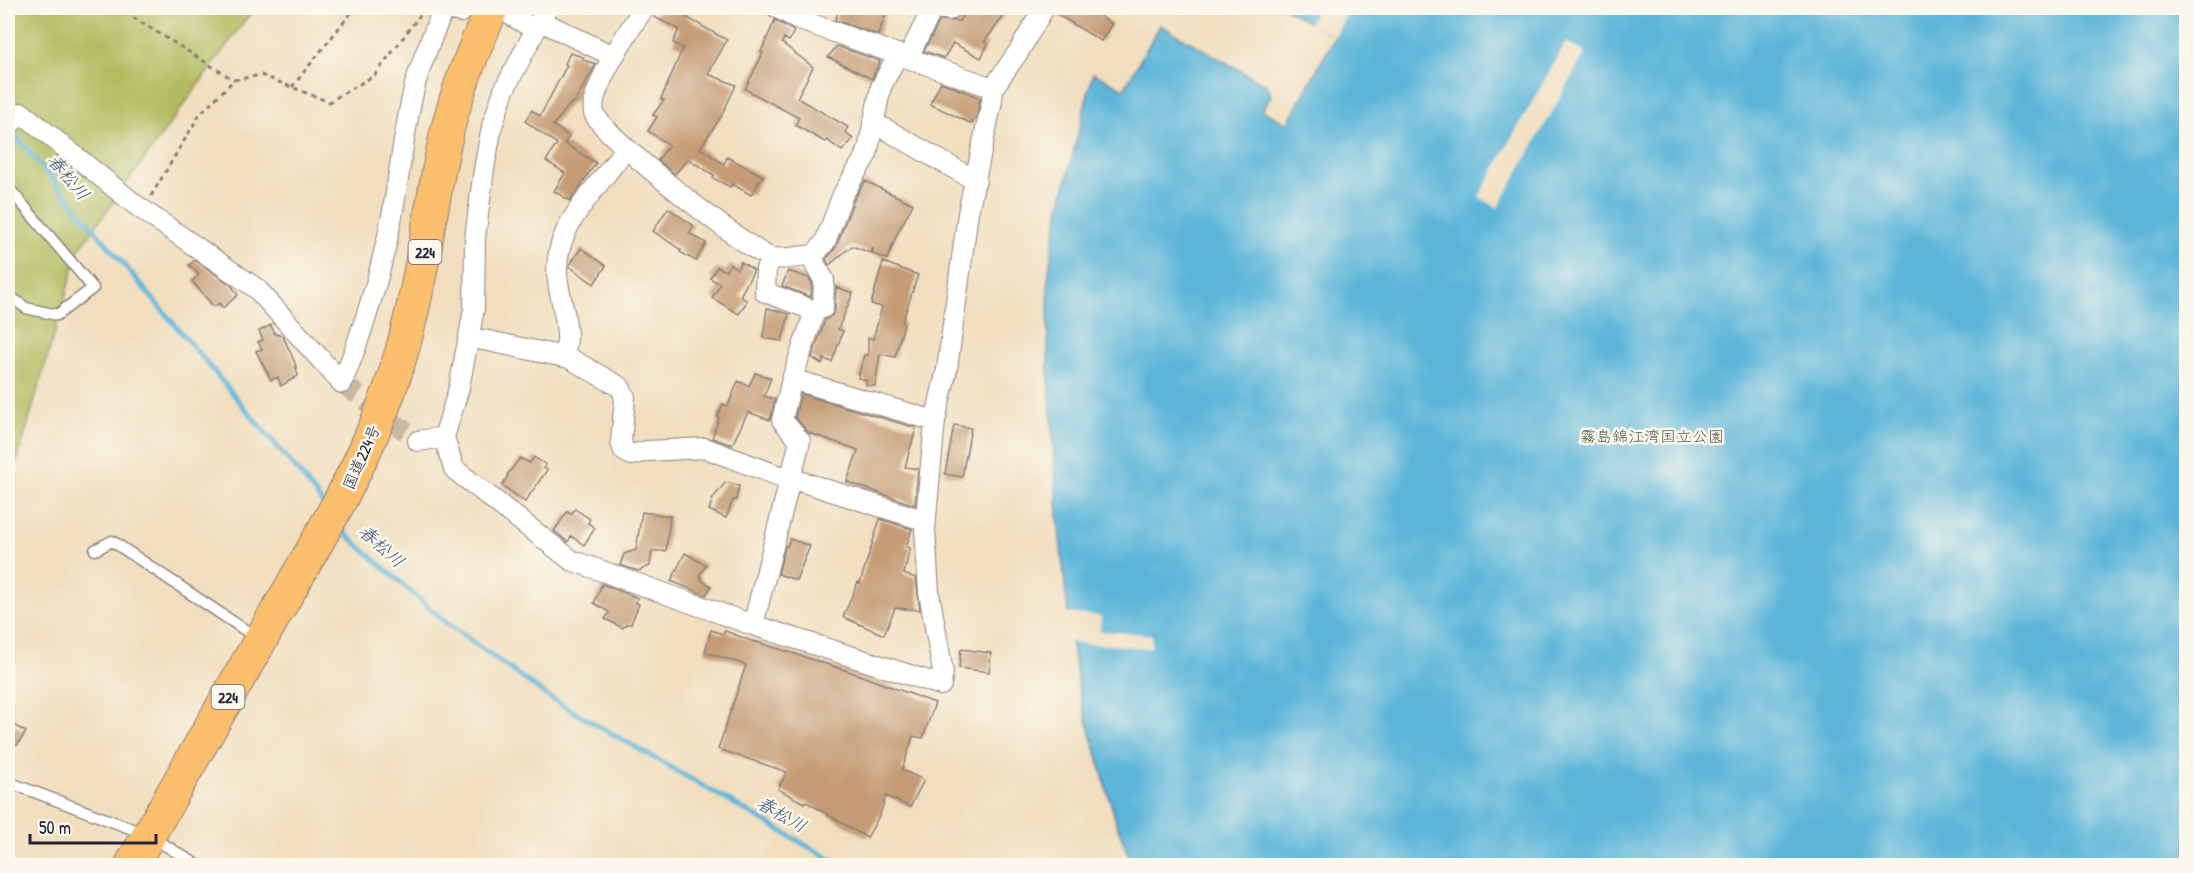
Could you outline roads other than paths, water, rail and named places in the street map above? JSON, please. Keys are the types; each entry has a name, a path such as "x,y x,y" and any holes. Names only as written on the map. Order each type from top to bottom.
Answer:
{"highway":[{"name":"国道224号","path":"130,866 345,492 388,393 410,328 444,144 461,79 451,8"}],"street":[{"path":"15,119 257,289 342,383 360,339 378,273 392,216 403,144 416,83 451,8"},
{"path":"499,8 544,21 613,56"},
{"path":"644,8 613,56 593,103 594,115 609,134 676,192 772,258 814,255"},
{"path":"777,8 800,20 993,88"},
{"path":"772,258 766,269 765,292 786,302 815,311 823,308 824,280 815,266 814,255 825,242 843,194 867,154 881,87 933,8"},
{"path":"940,8 951,8"},
{"path":"544,21 504,90 492,126 475,238 474,309 470,337 459,388 444,437 454,469 571,560 753,625 941,685 943,672 929,593 926,521 935,421 947,369 958,273 968,213 993,88 1019,51 1044,8"},
{"path":"873,122 976,181"},
{"path":"563,357 567,339 557,273 558,253 564,233 578,209 613,167 625,148"},
{"path":"753,625 800,441 782,420 792,379 815,311"},
{"path":"470,337 563,357 620,387 625,397 621,442 624,451 632,455 646,451 705,448 790,479 926,521"},
{"path":"792,379 935,421"},
{"path":"418,441 444,437"}],"lane":[{"path":"8,187 93,288 57,315 26,308 8,295"},
{"path":"95,550 112,541 260,640"},
{"path":"8,782 148,835 199,866"}],"water":[{"name":"霧島錦江湾国立公園","path":"1284,8 2186,8 2186,865 1132,865 1117,825 1080,696 1071,641 1059,529 1048,366 1048,278 1053,243 1093,73 1124,89 1160,25 1268,86 1271,96 1262,110 1287,124 1335,37"}],"waterway":[{"name":"春松川","path":"11,130 324,505"},
{"name":"春松川","path":"339,524 347,535 444,621 550,698 842,866"}],"tunnel":[{"path":"342,383 418,441"}]}
